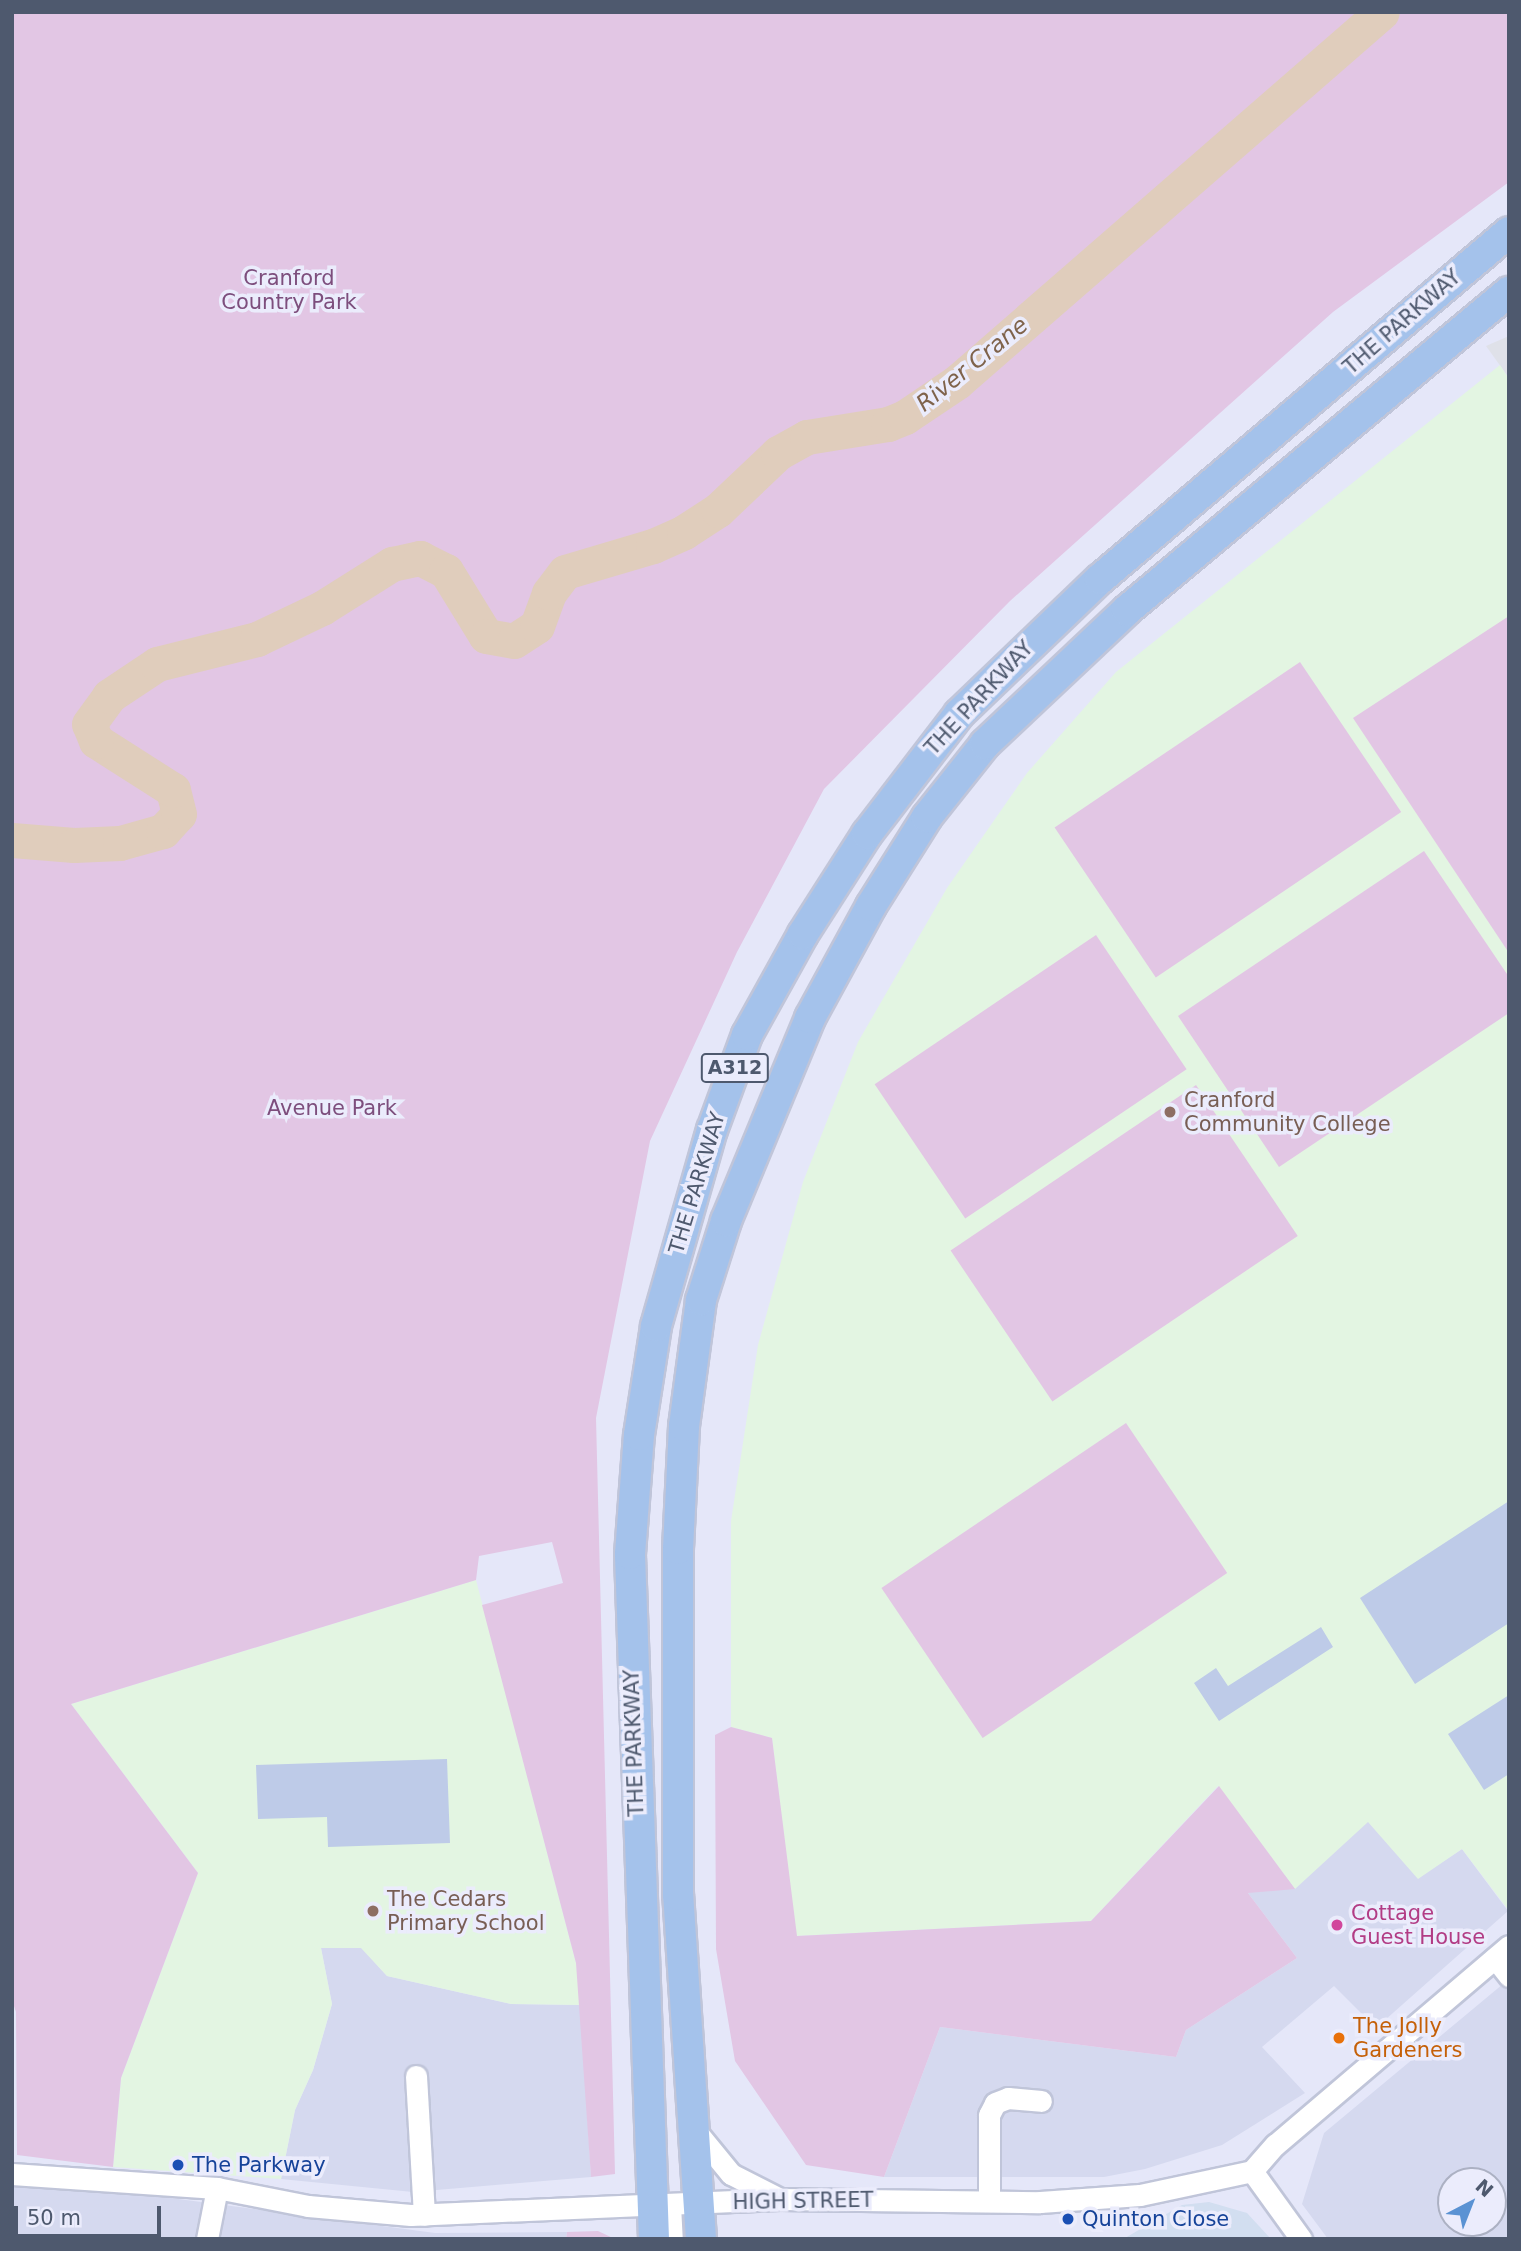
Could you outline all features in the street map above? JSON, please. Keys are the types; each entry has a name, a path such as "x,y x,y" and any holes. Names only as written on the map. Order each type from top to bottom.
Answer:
{"highway":[{"name":"THE PARKWAY","path":"654,2239 661,2206 632,1681 630,1554 635,1488 656,1326 712,1130 747,1035 803,934 867,834 959,714 1100,579 1509,232"},
{"name":"THE PARKWAY","path":"701,2239 691,2124 678,1869 678,1549 684,1426 701,1300 726,1221 810,1018 871,906 927,817 985,744 1127,611 1509,292"}],"street":[{"path":"1301,2239 1252,2171 1275,2145 1502,1952 1509,1976"},
{"path":"416,2076 424,2216"},
{"path":"989,2200 989,2115 995,2103 1008,2098 1041,2101"},
{"path":"691,2124 731,2174 780,2199"},
{"name":"HIGH STREET","path":"12,2174 217,2188 308,2206 424,2216 780,2199 1094,2201 1252,2171"},
{"path":"207,2239 217,2188"},
{"path":"661,2206 671,2239"}],"shaded area":[{"path":"1509,336 1509,378 1486,346"},
{"name":"Cranford Community College","path":"1500,365 1509,379 1509,1911 1462,1849 1418,1879 1368,1822 1295,1889 1218,1786 1091,1921 796,1936 772,1738 731,1727 731,1521 758,1345 803,1182 858,1042 947,888 1027,773 1116,672"},
{"name":"The Cedars Primary School","path":"476,1580 576,1963 581,2005 511,2004 387,1976 361,1948 321,1948 332,2004 313,2070 295,2110 281,2179 113,2167 121,2078 198,1873 71,1704"},
{"path":"1368,1821 1418,1878 1462,1849 1508,1911 1376,2028 1334,1986 1262,2047 1305,2093 1222,2145 1145,2169 1104,2177 884,2177 940,2027 1176,2057 1186,2030 1297,1958 1248,1893 1337,1848"},
{"path":"321,1948 362,1948 387,1976 511,2004 581,2005 591,2177 413,2192 281,2179 295,2110 313,2070 332,2004"},
{"path":"1509,1979 1509,2239 1328,2239 1302,2204 1324,2133"},
{"path":"12,2177 435,2233 567,2232 566,2239 12,2239"},
{"path":"1209,2202 1247,2213 1271,2239 1125,2238 1182,2205"}],"green space":[{"path":"12,12 1509,12 1509,182 1333,312 1010,601 824,789 737,952 650,1141 596,1418 615,2174 591,2177 576,1963 482,1605 563,1583 552,1542 479,1556 476,1580 71,1704 198,1873 121,2078 113,2167 17,2155 16,2012 12,2000"},
{"path":"1509,616 1509,953 1353,718"},
{"path":"1300,662 1401,812 1156,978 1055,828"},
{"path":"1424,851 1509,977 1509,1013 1279,1167 1178,1016"},
{"path":"1096,935 1187,1069 965,1219 875,1084"},
{"path":"1196,1085 1298,1236 1052,1401 951,1251"},
{"path":"1126,1423 1227,1573 983,1738 881,1588"},
{"path":"731,1727 772,1738 797,1936 1091,1921 1219,1786 1295,1889 1248,1893 1297,1958 1186,2030 1176,2057 940,2027 884,2177 806,2165 735,2061 716,1949 715,1735"},
{"path":"598,2231 615,2239 566,2239 567,2232"}],"building":[{"path":"1509,1501 1509,1623 1415,1684 1360,1598"},
{"path":"1321,1627 1333,1647 1219,1721 1194,1683 1216,1668 1228,1686"},
{"path":"1509,1695 1509,1774 1484,1790 1448,1734"},
{"path":"447,1759 450,1843 328,1847 327,1817 258,1819 256,1765"}],"waterway":[{"name":"River Crane","path":"12,840 74,845 120,843 163,831 179,814 173,790 96,741 89,724 109,696 157,664 257,639 322,608 392,564 420,558 446,571 486,636 514,641 537,626 549,593 565,572 653,546 684,532 718,510 778,453 807,437 888,424 905,417 957,382 1382,12"}],"place":[{"name":"Cranford Community College","path":"1170,1112"},
{"name":"The Cedars Primary School","path":"373,1911"},
{"name":"Cottage Guest House","path":"1337,1925"},
{"name":"The Jolly Gardeners","path":"1339,2038"},
{"name":"The Parkway","path":"178,2165"},
{"name":"Quinton Close","path":"1068,2219"}],"park label":[{"name":"Cranford Country Park","path":"289,290"},
{"name":"Avenue Park","path":"332,1108"}]}
